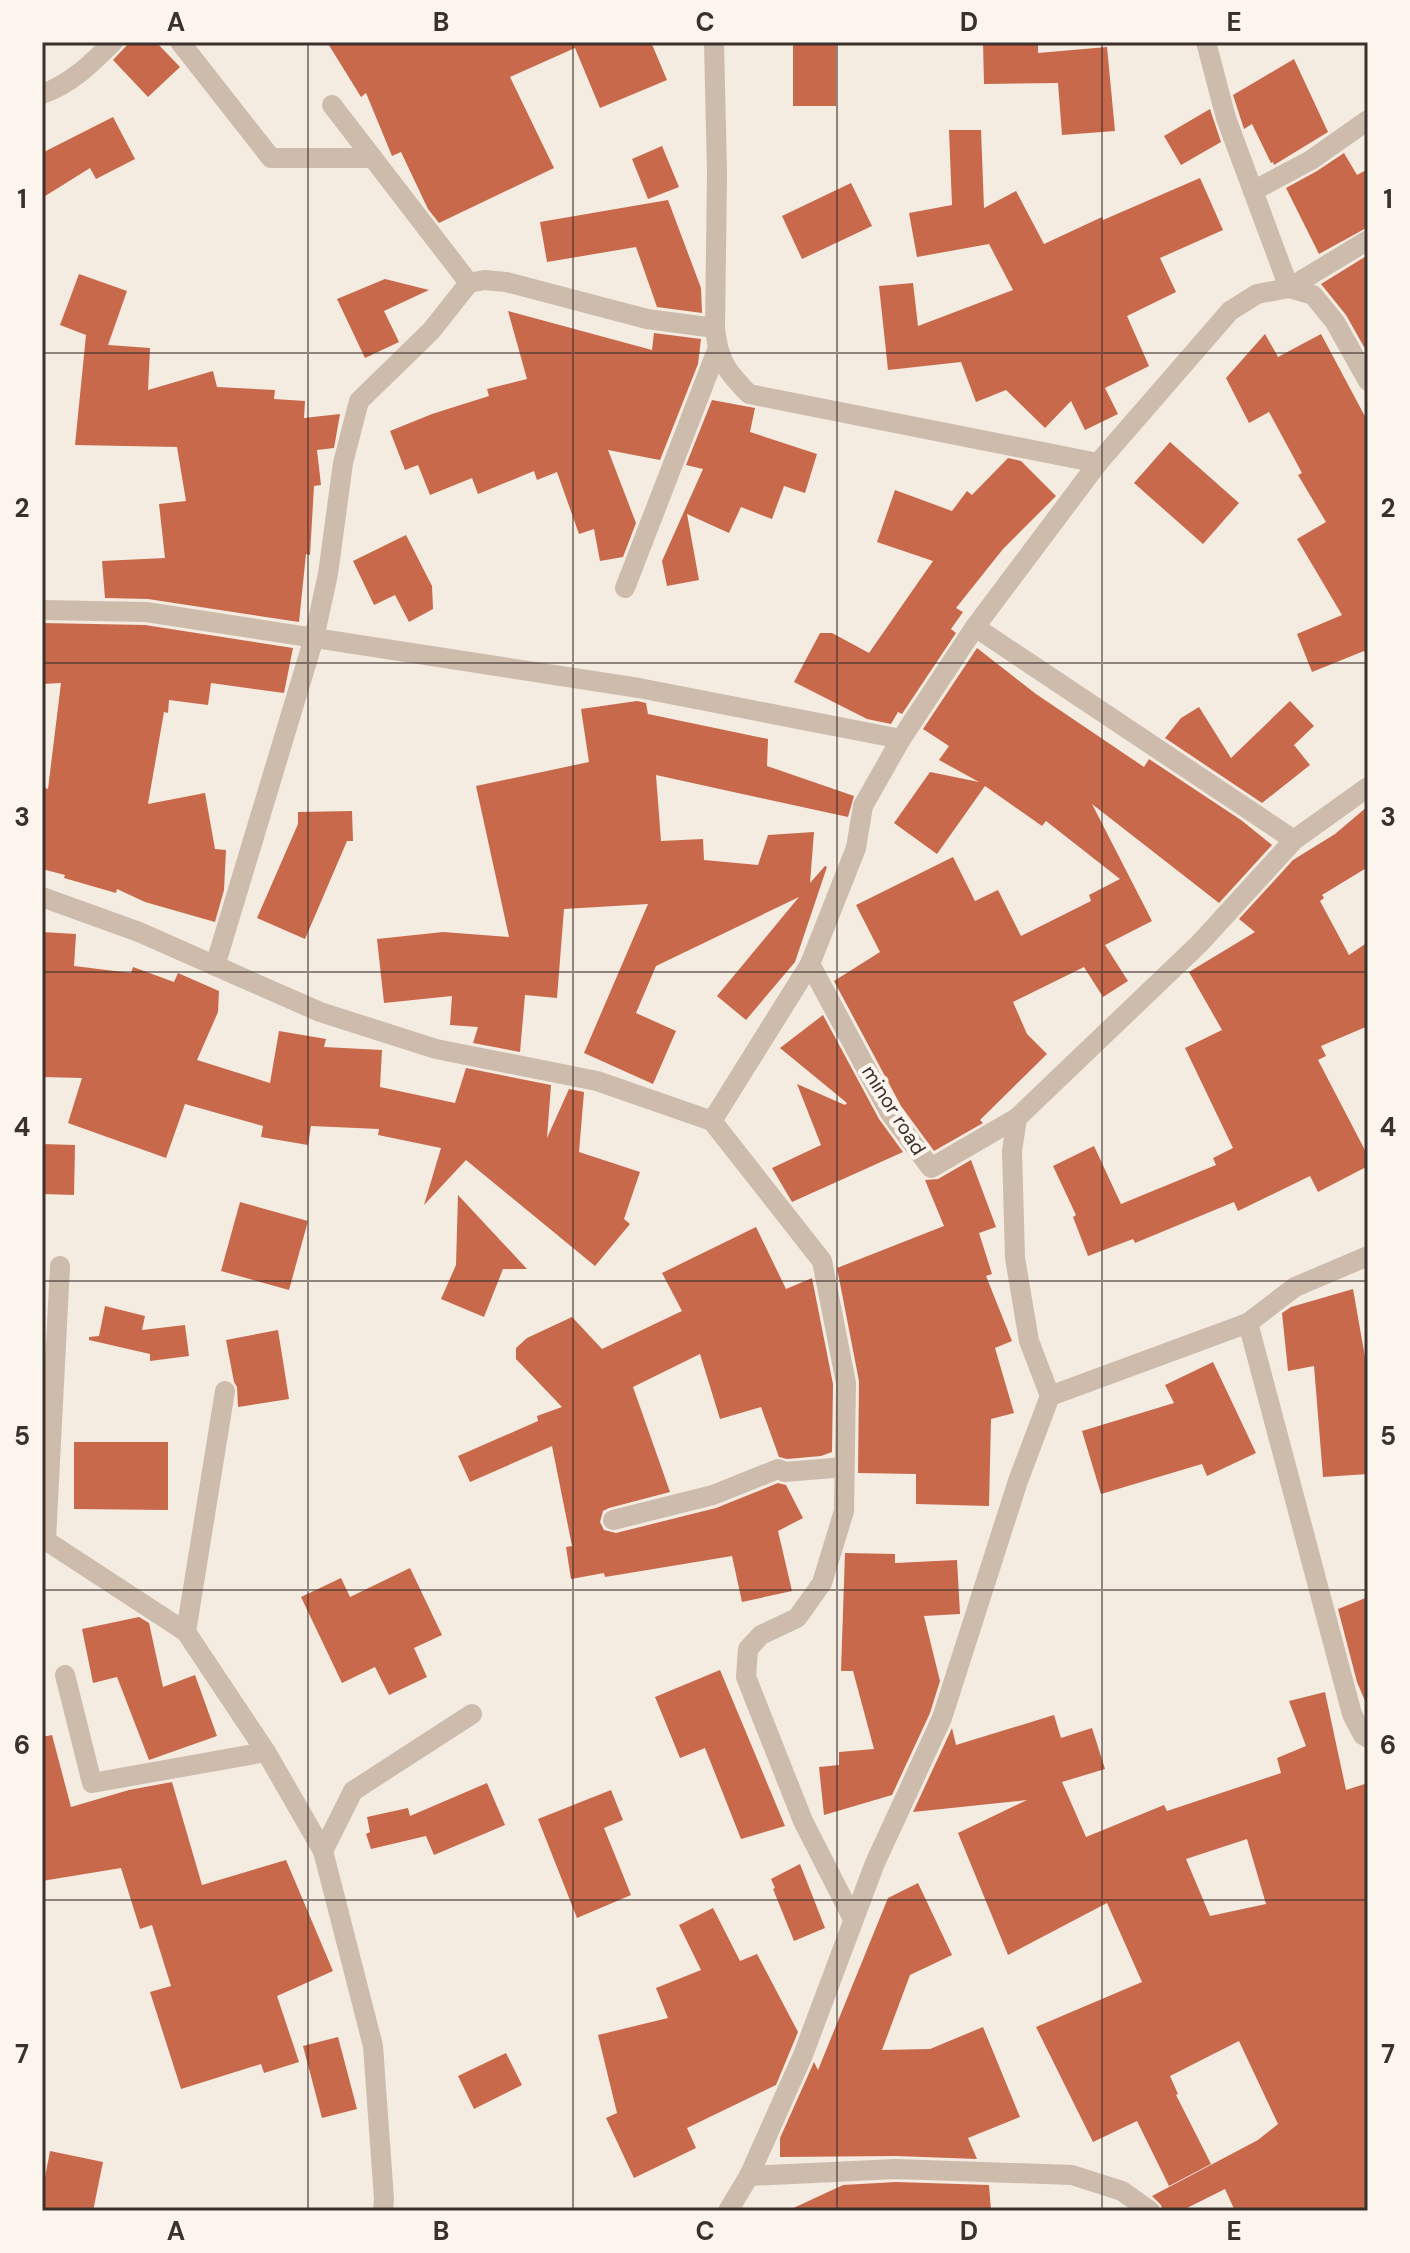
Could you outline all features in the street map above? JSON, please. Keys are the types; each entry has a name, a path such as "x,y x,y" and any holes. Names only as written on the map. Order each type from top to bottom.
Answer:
{"street":[{"path":"42,94 86,70 113,42"},
{"path":"180,42 271,158 373,158"},
{"path":"714,42 717,174 715,328 717,350 729,374 749,394 1098,463"},
{"path":"1206,42 1226,118 1289,288"},
{"path":"332,105 469,283"},
{"path":"1253,191 1311,160 1368,120"},
{"path":"712,1121 810,964 856,848 863,806 901,739 975,627 1098,463 1230,311 1257,294 1289,288 1368,240"},
{"path":"215,966 314,638 328,574 343,463 359,401 431,331 469,283 484,280 506,282 647,319 715,328"},
{"path":"1289,288 1313,295 1335,322 1368,381"},
{"path":"625,588 717,350"},
{"path":"42,610 146,612 639,688 901,739"},
{"path":"975,627 1294,840"},
{"path":"728,2211 749,2176 803,2055 875,1863 942,1718 1018,1481 1050,1396 1029,1341 1015,1258 1012,1151 1017,1118 1200,943 1294,840 1368,787"},
{"path":"42,897 139,932 320,1012 436,1049 597,1081 712,1121 822,1261 846,1383 844,1511 822,1583 797,1618 761,1635 748,1649 746,1677 803,1821 853,1919"},
{"name":"minor road","path":"810,964 890,1113 931,1168 1017,1118"},
{"path":"1050,1396 1248,1323 1295,1287 1368,1256"},
{"path":"60,1266 44,1539 186,1632 266,1752 323,1851 373,2046 383,2211"},
{"path":"1248,1323 1352,1714 1363,1735 1368,1738"},
{"path":"186,1632 225,1391"},
{"path":"613,1520 713,1495 778,1469 785,1472 844,1467"},
{"path":"65,1675 92,1783 266,1752"},
{"path":"323,1851 353,1791 472,1714"},
{"path":"749,2176 896,2169 1072,2175 1122,2191 1150,2211"}],"building":[{"path":"130,42 156,42 180,67 148,97 113,60"},
{"path":"327,42 651,42 667,80 600,108 575,48 510,77 554,168 439,223 428,209 401,152 392,156 366,93 361,97"},
{"path":"793,42 836,42 836,106 793,106"},
{"path":"983,42 1038,42 1038,53 1107,47 1115,131 1062,135 1058,83 984,84"},
{"path":"1294,59 1328,132 1274,165 1252,124 1244,129 1233,95"},
{"path":"1210,109 1221,142 1181,165 1164,136"},
{"path":"113,117 135,159 96,179 90,168 42,198 42,153"},
{"path":"949,130 981,130 984,208 1016,191 1044,244 1200,178 1223,230 1160,258 1176,292 1127,316 1149,366 1105,388 1118,414 1085,430 1071,401 1045,428 1006,390 976,402 961,362 888,370 879,286 913,283 918,326 1013,290 989,244 917,257 909,213 952,205"},
{"path":"662,146 679,187 648,199 632,159"},
{"path":"1344,153 1357,175 1368,169 1368,227 1319,254 1286,188"},
{"path":"851,183 872,226 802,259 782,216"},
{"path":"668,200 701,288 702,313 657,307 636,247 547,262 540,222"},
{"path":"1368,255 1368,354 1346,315 1321,284"},
{"path":"79,274 127,291 108,345 150,348 148,390 213,371 217,387 275,390 274,399 305,401 304,418 340,414 334,448 317,450 321,485 314,486 310,555 306,554 299,622 148,599 105,598 102,561 165,558 159,504 186,501 177,447 75,445 86,335 60,325"},
{"path":"385,279 429,290 384,311 399,342 365,358 337,299"},
{"path":"508,311 652,350 654,333 701,339 698,364 660,460 608,450 636,523 623,557 600,561 594,529 579,534 557,472 537,480 534,471 478,494 472,478 430,495 418,465 405,470 390,431 489,396 487,389 527,379"},
{"path":"1265,334 1278,357 1321,334 1368,422 1368,658 1364,651 1312,672 1297,634 1342,615 1297,539 1326,522 1298,475 1302,473 1269,412 1249,423 1226,378"},
{"path":"712,400 755,408 750,432 817,454 805,493 784,486 772,519 741,507 729,533 687,514 699,580 667,586 662,561 703,469 686,465"},
{"path":"1170,442 1239,503 1203,544 1134,483"},
{"path":"1008,458 1021,461 1056,496 1003,549 956,608 963,612 951,629 956,633 902,714 898,712 891,724 867,719 794,682 820,633 832,633 869,653 933,561 877,542 895,490 952,511 967,491 972,495"},
{"path":"406,535 432,586 433,609 409,622 395,595 374,605 353,561"},
{"path":"42,623 145,625 293,648 284,693 211,683 208,705 169,700 168,713 164,712 148,804 205,793 215,849 226,850 224,890 215,922 145,902 117,889 116,893 42,869 42,787 48,789 61,683 42,684"},
{"path":"977,648 1036,694 1144,767 1149,759 1241,820 1272,845 1219,903 1092,804 1152,921 1105,945 1128,981 1103,997 1084,967 1013,1002 1027,1034 1047,1054 980,1120 983,1123 934,1151 901,1106 834,981 880,952 856,905 953,857 975,901 998,890 1021,936 1091,901 1089,895 1120,879 1046,821 1042,826 985,786 937,854 894,823 930,772 979,782 939,760 949,746 923,729"},
{"path":"637,701 646,703 648,714 768,739 767,766 854,796 848,817 656,775 661,841 703,839 704,860 758,865 768,835 814,832 810,883 827,867 795,962 746,1020 717,996 799,897 656,966 636,1013 676,1031 653,1084 584,1053 648,904 564,909 557,998 525,995 520,1052 473,1043 478,1027 450,1025 452,996 384,1003 377,939 443,932 509,937 476,786 589,762 581,709"},
{"path":"1290,701 1314,726 1294,745 1310,765 1262,803 1165,738 1181,718 1199,707 1231,758"},
{"path":"1368,806 1368,867 1322,895 1324,898 1320,901 1349,955 1368,942 1368,1026 1321,1046 1326,1056 1318,1060 1368,1156 1368,1166 1318,1192 1310,1176 1238,1211 1234,1202 1135,1243 1133,1239 1088,1256 1073,1217 1076,1215 1053,1166 1094,1146 1121,1204 1216,1165 1213,1158 1233,1148 1185,1048 1222,1030 1189,972 1255,932 1239,919 1293,860 1335,834"},
{"path":"352,811 353,841 347,841 305,939 257,918 298,824 298,812"},
{"path":"42,932 76,934 74,966 131,973 133,967 174,982 178,973 219,991 218,1012 197,1060 270,1083 279,1031 326,1039 324,1047 382,1050 380,1087 455,1103 466,1068 551,1085 547,1138 569,1089 584,1092 579,1152 640,1172 624,1219 630,1224 595,1266 466,1160 424,1205 441,1148 378,1135 379,1129 311,1126 308,1145 261,1137 263,1126 185,1104 166,1158 68,1123 82,1078 42,1077"},
{"path":"823,1015 879,1119 903,1152 792,1202 772,1168 821,1145 797,1084 845,1105 847,1103 780,1048"},
{"path":"42,1144 75,1145 74,1195 42,1194"},
{"path":"971,1160 996,1227 979,1233 992,1274 986,1276 1012,1341 995,1348 1014,1413 991,1419 989,1506 916,1504 916,1474 858,1473 859,1381 837,1268 944,1226 925,1180 938,1179"},
{"path":"458,1195 527,1269 503,1269 484,1317 441,1299 456,1265"},
{"path":"240,1202 308,1221 289,1290 221,1271"},
{"path":"756,1227 786,1289 812,1278 833,1384 832,1452 821,1456 779,1457 761,1407 720,1419 700,1354 633,1387 670,1492 609,1508 603,1511 600,1522 604,1530 616,1533 716,1508 778,1483 786,1485 803,1518 778,1531 792,1591 742,1602 732,1556 605,1577 604,1573 571,1579 566,1547 572,1546 552,1446 470,1482 458,1456 538,1421 537,1416 562,1407 516,1359 516,1348 527,1338 572,1317 602,1349 682,1311 662,1273"},
{"path":"1353,1289 1368,1374 1368,1474 1323,1477 1314,1366 1288,1371 1282,1313 1291,1307"},
{"path":"105,1306 145,1316 142,1330 185,1325 189,1356 150,1361 150,1354 89,1340 89,1337 99,1336"},
{"path":"278,1330 289,1399 238,1407 237,1387 226,1340"},
{"path":"1213,1362 1256,1453 1207,1476 1202,1464 1101,1494 1082,1431 1174,1403 1165,1385"},
{"path":"74,1442 168,1442 168,1510 74,1509"},
{"path":"845,1553 895,1554 895,1563 957,1560 960,1614 924,1616 940,1681 930,1713 892,1795 824,1815 819,1767 839,1765 839,1752 874,1749 853,1671 841,1671"},
{"path":"410,1568 442,1635 414,1648 427,1677 389,1695 375,1667 342,1683 301,1597 341,1578 350,1597"},
{"path":"1368,1597 1368,1708 1357,1682 1338,1609"},
{"path":"139,1617 149,1623 163,1687 195,1675 217,1736 149,1760 117,1677 93,1683 82,1629"},
{"path":"720,1670 785,1826 741,1839 705,1748 680,1758 655,1697"},
{"path":"1325,1692 1346,1790 1368,1783 1368,2211 1235,2211 1225,2189 1181,2211 1163,2211 1152,2196 1258,2140 1278,2124 1239,2041 1170,2076 1176,2095 1211,2164 1169,2186 1137,2121 1093,2142 1036,2027 1142,1982 1107,1903 1008,1955 958,1833 1027,1800 913,1812 952,1728 956,1745 1054,1715 1061,1738 1092,1728 1105,1769 1062,1782 1086,1837 1164,1805 1167,1811 1281,1773 1277,1758 1306,1746 1289,1701","holes":["1247,1839 1266,1904 1210,1916 1186,1859"]},
{"path":"52,1735 71,1807 129,1790 172,1782 202,1885 286,1860 333,1971 277,1996 299,2062 264,2073 261,2064 181,2089 150,1992 171,1986 152,1925 140,1929 121,1868 42,1881 42,1737"},
{"path":"487,1783 505,1825 434,1855 426,1836 371,1849 366,1834 370,1832 367,1817 408,1808 410,1816"},
{"path":"611,1790 623,1820 604,1828 631,1895 577,1918 538,1819"},
{"path":"800,1864 825,1928 794,1941 771,1879"},
{"path":"918,1883 952,1955 910,1975 882,2050 930,2049 983,2027 1020,2117 968,2138 977,2159 780,2157 780,2138 814,2062 818,2070 888,1898"},
{"path":"713,1908 740,1961 757,1954 798,2032 776,2085 687,2128 696,2148 634,2178 606,2118 617,2113 598,2035 668,2018 656,1988 701,1970 679,1925"},
{"path":"338,2037 357,2109 322,2118 303,2046"},
{"path":"506,2053 522,2085 474,2109 458,2076"},
{"path":"50,2151 103,2162 93,2211 42,2211"},
{"path":"896,2182 989,2185 991,2211 787,2211 843,2185"}]}
